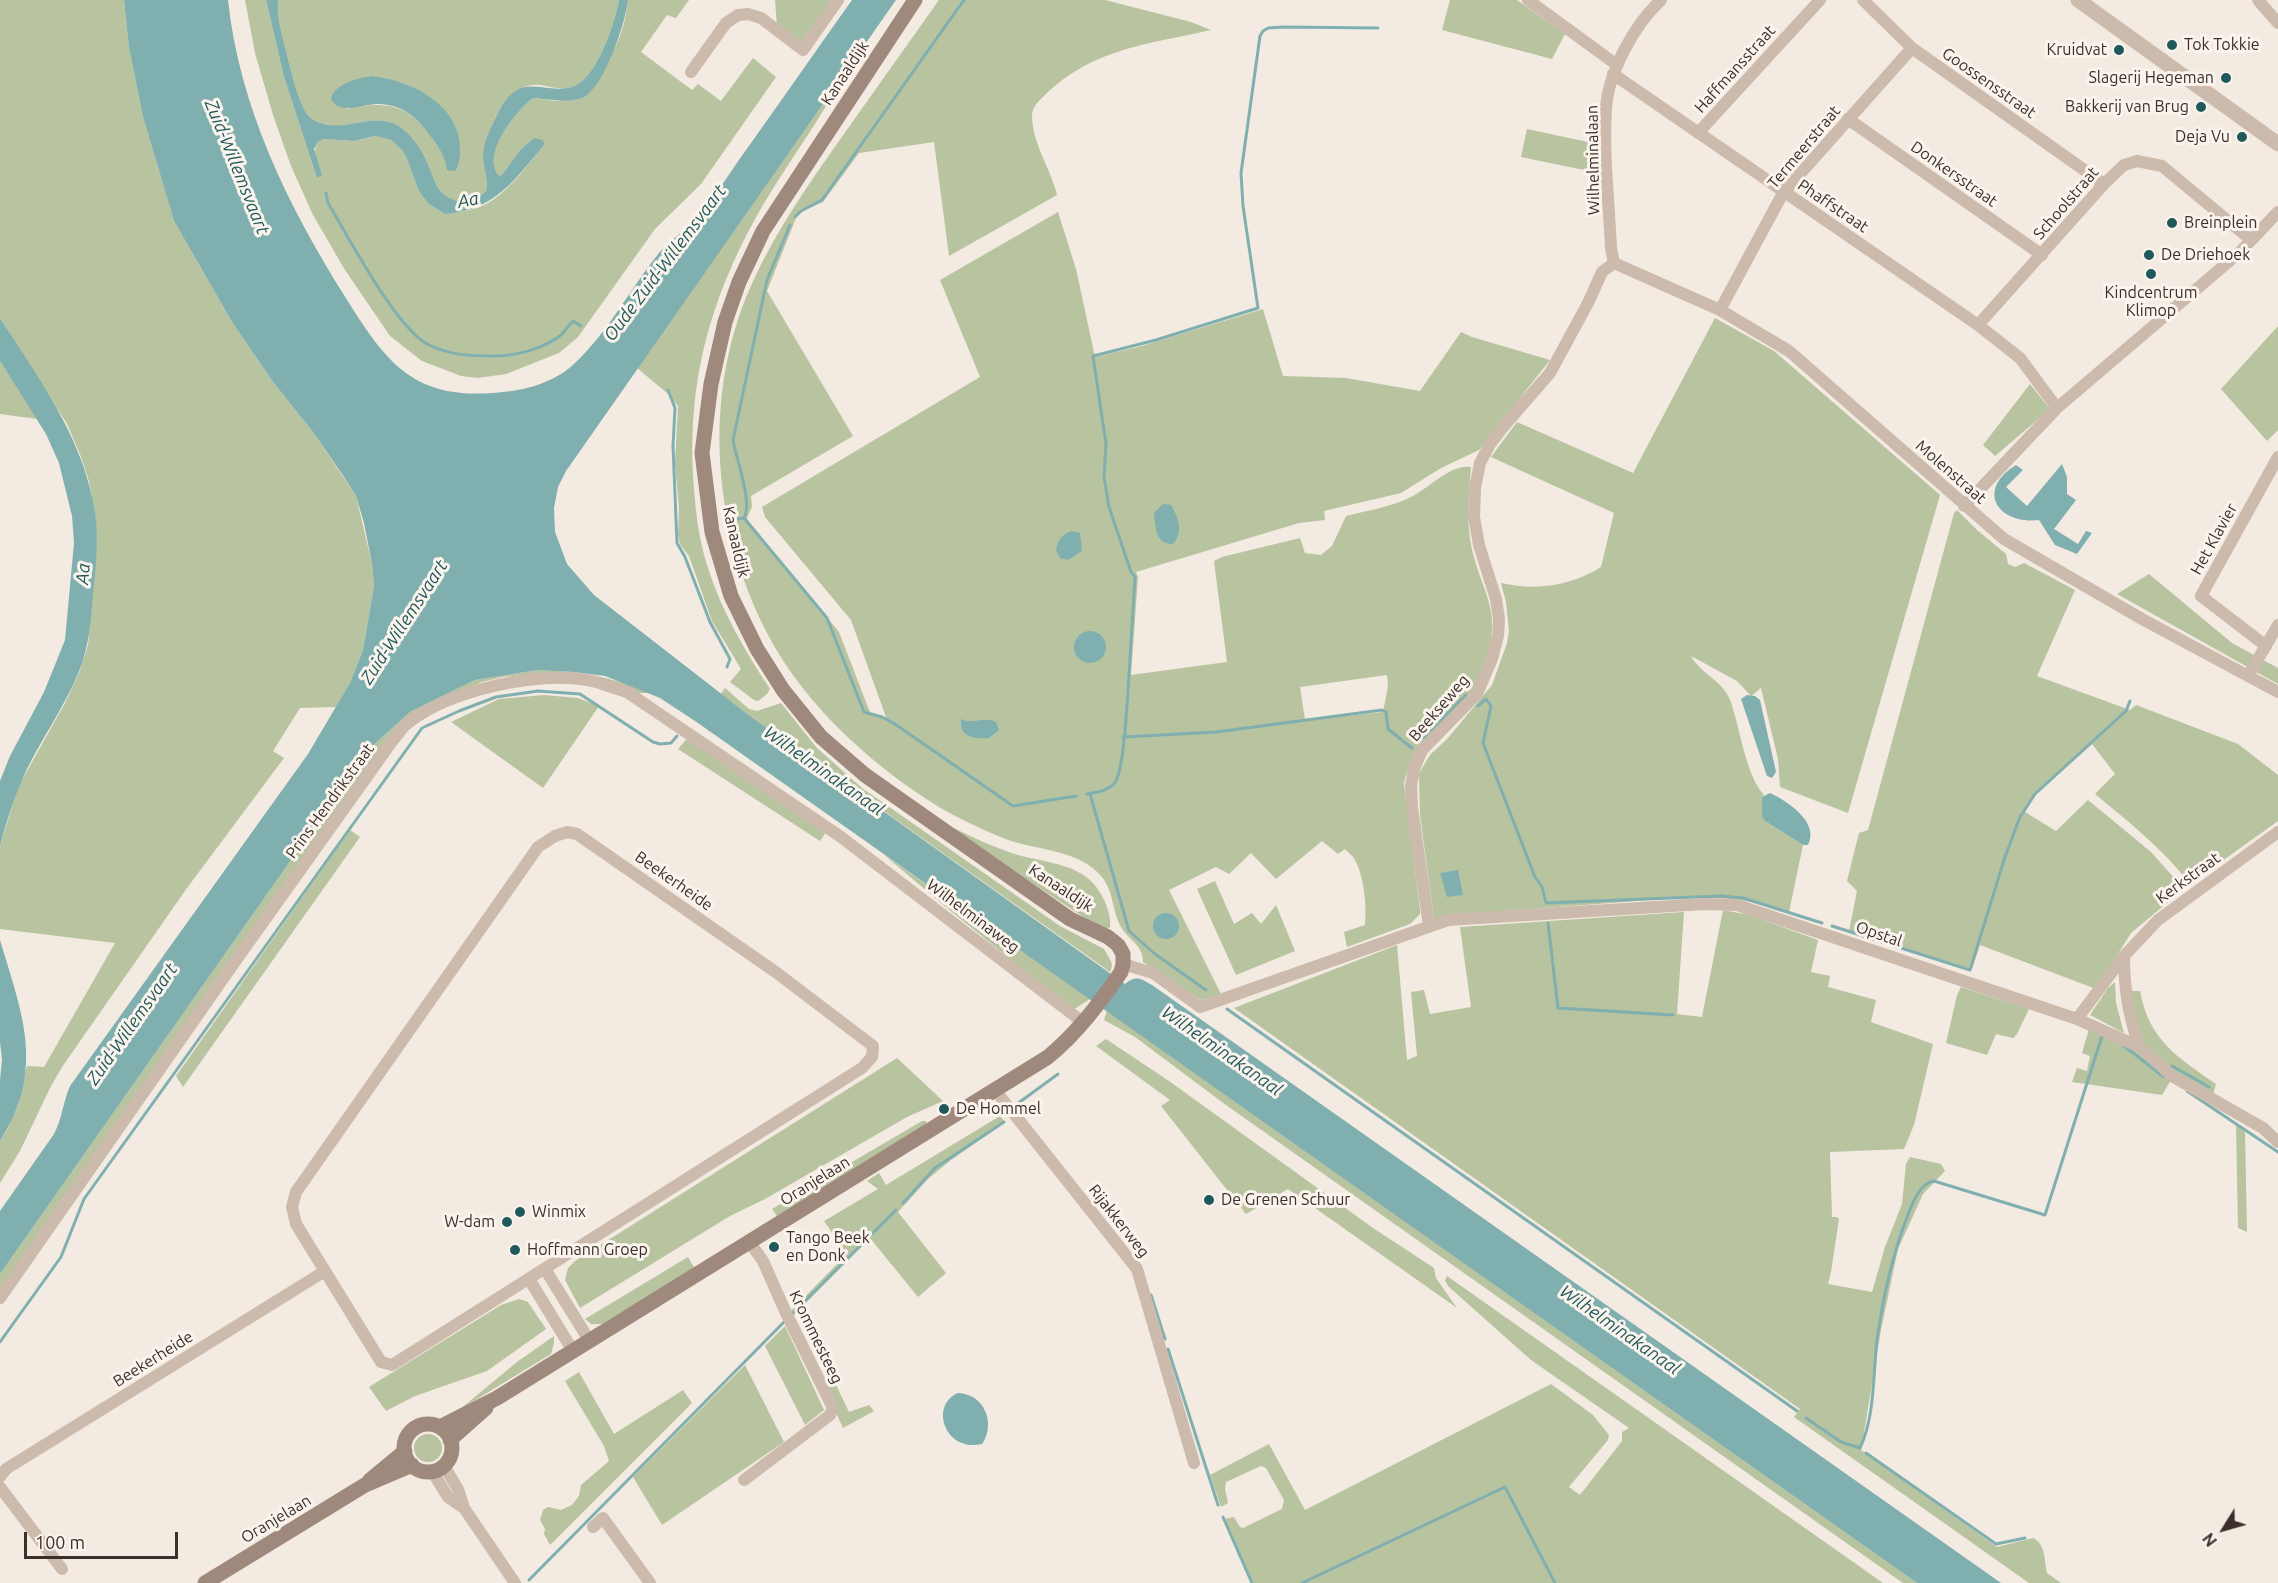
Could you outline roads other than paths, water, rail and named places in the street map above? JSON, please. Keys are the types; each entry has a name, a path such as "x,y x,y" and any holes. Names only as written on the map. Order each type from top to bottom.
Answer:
{"main road":[{"name":"Kanaaldijk","path":"915,0 763,231 739,282 724,322 711,384 702,453 712,532 731,596 757,649 783,690 821,737 880,786 1060,912 1108,937 1118,945 1123,954 1122,968"},
{"name":"Oranjelaan","path":"440,1427 497,1398 1048,1057 1084,1023 1122,968"},
{"name":"Oranjelaan","path":"450,1440 497,1398"},
{"path":"427,1424 440,1427 450,1440 450,1456 438,1468 418,1469 412,1465 405,1451 406,1438 415,1428 427,1424"},
{"name":"Oranjelaan","path":"365,1485 377,1472 405,1451"},
{"name":"Oranjelaan","path":"205,1583 365,1485 412,1465"}],"street":[{"path":"691,72 726,23 738,15 748,14 761,18 803,50 838,0"},
{"name":"Phaffstraat","path":"1528,0 1698,134 1978,325 2019,358 2057,408"},
{"name":"Wilhelminalaan","path":"1614,263 1611,248 1606,108 1615,69 1646,17 1661,0"},
{"name":"Haffmansstraat","path":"1698,134 1820,0"},
{"name":"Goossensstraat","path":"1863,0 1912,48 2104,184"},
{"path":"2078,0 2278,144"},
{"path":"2258,0 2278,23"},
{"name":"Termeerstraat","path":"1720,310 1784,193 1912,48"},
{"name":"Donkersstraat","path":"1848,119 2042,255"},
{"name":"Schoolstraat","path":"1978,325 2104,184 2124,165 2137,161 2162,166 2251,240"},
{"path":"2251,240 2256,227 2278,202"},
{"path":"1964,506 2057,408 2240,252 2278,212"},
{"name":"Molenstraat","path":"1614,263 1720,310 1789,351 2004,539 2142,619 2278,692"},
{"name":"Beekseweg","path":"1429,926 1412,807 1411,786 1414,768 1422,750 1477,694 1492,659 1500,619 1479,545 1474,517 1475,488 1480,464 1490,444 1503,427 1550,373 1602,272 1614,263"},
{"name":"Het Klavier","path":"2266,646 2201,596 2278,457"},
{"path":"2248,676 2278,625"},
{"name":"Prins Hendrikstraat","path":"0,1298 393,740 408,723 436,707 484,687 548,679 591,681 627,692 841,837"},
{"name":"Beekerheide","path":"567,832 578,834 777,973 873,1046 872,1057 862,1068 392,1365 381,1362 325,1271 296,1224 292,1207 296,1192 538,847 555,836 567,832"},
{"name":"Kerkstraat","path":"2077,1019 2124,956 2158,920 2278,832"},
{"name":"Wilhelminaweg","path":"841,837 1084,1023"},
{"name":"Opstal","path":"1429,926 1448,920 1704,904 1737,905 2077,1019 2140,1047 2172,1076 2262,1128 2278,1142"},
{"path":"1122,968 1153,974 1200,1007 1429,926"},
{"path":"2124,956 2124,985 2131,1024 2140,1047"},
{"name":"Rijakkerweg","path":"995,1090 1137,1269 1194,1463"},
{"name":"Krommesteeg","path":"744,1480 831,1415 833,1408 763,1261 750,1243"},
{"path":"545,1269 589,1340"},
{"name":"Beekerheide","path":"0,1477 6,1469 325,1271"},
{"path":"529,1279 573,1351"},
{"path":"438,1468 448,1497 464,1508 514,1583"},
{"path":"0,1487 62,1569"},
{"path":"593,1527 603,1518 650,1583"}],"water":[{"path":"124,0 228,0 243,78 269,154 304,226 344,295 374,341 406,373 425,384 447,391 472,394 532,387 560,375 575,363 609,324 659,253 708,205 852,0 896,0 566,471 558,487 554,508 555,532 567,564 594,595 746,713 1125,984 1138,978 1152,985 2001,1583 1917,1583 698,723 660,698 605,676 538,670 475,680 410,712 369,749 0,1274 0,1211 54,1134 70,1086 308,754 350,683 363,650 374,586 364,523 356,496 313,432 273,382 232,322 174,221 143,117 129,48"},
{"name":"Aa","path":"266,0 278,0 280,23 293,76 307,114 322,124 345,125 381,121 392,123 403,129 417,144 441,192 460,202 479,197 486,191 483,155 485,144 494,121 507,99 515,91 524,87 561,89 581,82 589,74 603,50 619,0 628,0 613,53 592,91 584,97 572,100 533,98 502,134 494,157 499,176 520,150 534,138 542,140 545,144 513,181 491,200 463,211 445,214 429,204 423,197 402,150 391,140 375,136 354,141 323,139 314,149 322,175 317,178 284,77"},
{"path":"372,76 387,78 417,89 442,107 452,119 458,133 460,158 455,171 447,170 437,145 420,123 407,112 394,106 380,104 352,108 340,107 331,99 337,89 342,86 354,80"},
{"name":"Aa","path":"0,318 58,410 81,459 95,512 97,543 90,624 82,664 23,778 0,846 0,781 10,756 44,692 65,640 74,543 72,516 59,463 46,434 0,361"},
{"path":"2062,464 2067,477 2067,494 2076,500 2054,529 2078,544 2086,531 2092,533 2077,554 2055,545 2039,520 2012,517 2003,511 1994,495 2004,475 2016,465 2023,470 2006,487 2027,506"},
{"path":"1163,504 1171,505 1178,520 1178,534 1173,544 1163,541 1156,529 1154,513"},
{"path":"1071,531 1080,533 1082,551 1068,560 1060,558 1056,550 1060,538"},
{"path":"1090,631 1102,635 1106,647 1102,659 1090,663 1078,659 1074,647 1078,635"},
{"path":"1747,695 1755,696 1760,700 1776,772 1772,778 1767,776 1741,699"},
{"path":"961,719 965,721 992,720 996,722 999,730 989,738 969,736 962,730"},
{"path":"1770,793 1793,807 1806,821 1811,836 1808,845 1803,845 1765,821 1762,816 1762,797"},
{"path":"1458,870 1463,895 1447,897 1440,873"},
{"path":"1166,913 1175,917 1179,926 1175,935 1166,939 1157,935 1153,926 1157,917"},
{"path":"0,940 22,1017 26,1041 26,1065 22,1090 14,1115 0,1141 2,1059"},
{"path":"958,1393 975,1399 985,1411 988,1428 982,1444 969,1445 959,1442 950,1435 945,1426 944,1407 949,1399"}],"waterway":[{"path":"795,217 801,211 822,200 964,0"},
{"path":"1128,691 1135,577 1131,572 1109,507 1104,477 1106,444 1093,356 1156,340 1258,308 1243,206 1241,173 1260,36 1268,28 1378,28"},
{"path":"326,193 328,203 388,302 416,336 429,345 462,355 504,356 547,344 561,335 573,321 581,326"},
{"path":"738,519 744,518 746,502 733,440 767,280 790,225"},
{"path":"668,390 675,408 673,446 677,543 685,557 710,622 730,659 727,667"},
{"path":"744,518 827,618 864,712 882,717 895,724 1013,806 1076,796"},
{"path":"0,1342 61,1257 84,1199 422,728 496,697 538,691 580,694 653,742 671,743 677,736"},
{"path":"1087,794 1108,788 1114,784 1117,777 1122,755 1128,694"},
{"path":"1421,740 1466,695"},
{"path":"1478,706 1486,699 1491,706 1483,743 1535,877 1542,887 1546,903 1721,896 1743,898 1822,923"},
{"path":"1832,926 1970,970 2005,857 2020,817 2035,794 2126,711 2130,701"},
{"path":"1123,737 1216,732 1382,710 1386,712 1388,729 1412,748"},
{"path":"1090,794 1129,931 1155,954 1206,990"},
{"path":"1548,923 1558,1008 1673,1015"},
{"path":"1227,1009 1797,1411"},
{"path":"1806,1418 1841,1442 1860,1448 1871,1409 1877,1340 1888,1279 1910,1208 1924,1186 1934,1181 2045,1215 2102,1036"},
{"path":"2124,1046 2164,1077 2166,1075"},
{"path":"2169,1069 2172,1066 2209,1087"},
{"path":"1017,1104 1058,1074"},
{"path":"2187,1091 2278,1152"},
{"path":"903,1203 935,1168 1004,1122"},
{"path":"792,1314 896,1210"},
{"path":"1151,1295 1165,1339"},
{"path":"529,1580 784,1322"},
{"path":"1168,1349 1218,1505"},
{"path":"1866,1453 1996,1544 2025,1538"},
{"path":"1302,1583 1505,1487 1555,1583"},
{"path":"1223,1517 1252,1583"}],"place":[{"name":"Tok Tokkie","path":"2172,45"},
{"name":"Kruidvat","path":"2119,50"},
{"name":"Slagerij Hegeman","path":"2226,78"},
{"name":"Bakkerij van Brug","path":"2201,107"},
{"name":"Deja Vu","path":"2242,137"},
{"name":"Breinplein","path":"2172,223"},
{"name":"De Driehoek","path":"2149,255"},
{"name":"Kindcentrum Klimop","path":"2151,274"},
{"name":"De Hommel","path":"944,1109"},
{"name":"De Grenen Schuur","path":"1209,1200"},
{"name":"Winmix","path":"520,1212"},
{"name":"W-dam","path":"507,1222"},
{"name":"Tango Beek en Donk","path":"774,1247"},
{"name":"Hoffmann Groep","path":"515,1250"}],"water label":[{"name":"Zuid-Willemsvaart","path":"237,167"},
{"name":"Oude Zuid-Willemsvaart","path":"665,263"},
{"name":"Zuid-Willemsvaart","path":"404,622"},
{"name":"Wilhelminakanaal","path":"824,771"},
{"name":"Zuid-Willemsvaart","path":"132,1024"},
{"name":"Wilhelminakanaal","path":"1222,1051"},
{"name":"Wilhelminakanaal","path":"1620,1330"}]}
